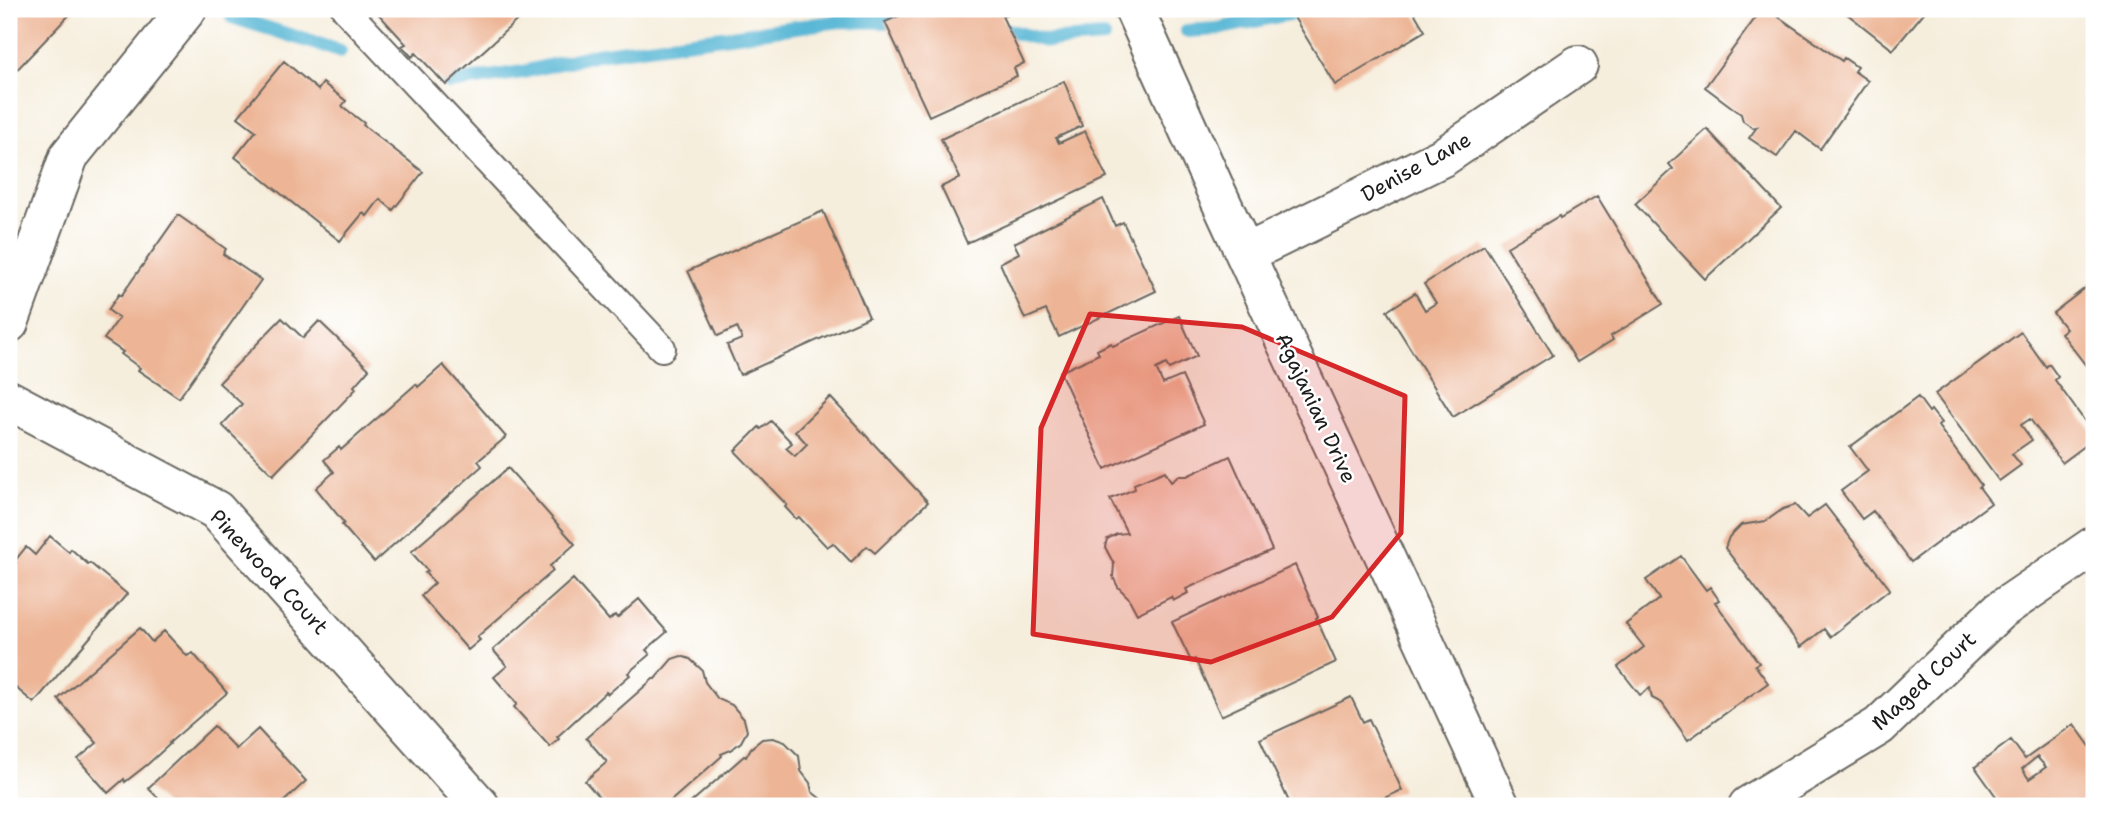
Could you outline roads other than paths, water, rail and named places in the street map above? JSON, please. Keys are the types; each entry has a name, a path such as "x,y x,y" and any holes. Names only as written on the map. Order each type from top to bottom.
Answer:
{"street":[{"path":"9,323 69,156 187,9"},
{"name":"Agajanian Drive","path":"1134,9 1500,806"},
{"name":"Denise Lane","path":"1245,254 1443,157 1578,65"},
{"name":"Pinewood Court","path":"9,400 216,510 481,806"},
{"name":"Maged Court","path":"1748,806 1879,726 1999,611 2094,546"}],"lane":[{"path":"345,9 662,348"}],"waterway":[{"path":"1187,31 1217,29 1312,9"},
{"path":"232,17 340,51"},
{"path":"449,83 523,72 597,54 840,21 902,22"},
{"path":"992,26 1046,41 1104,37"}]}
